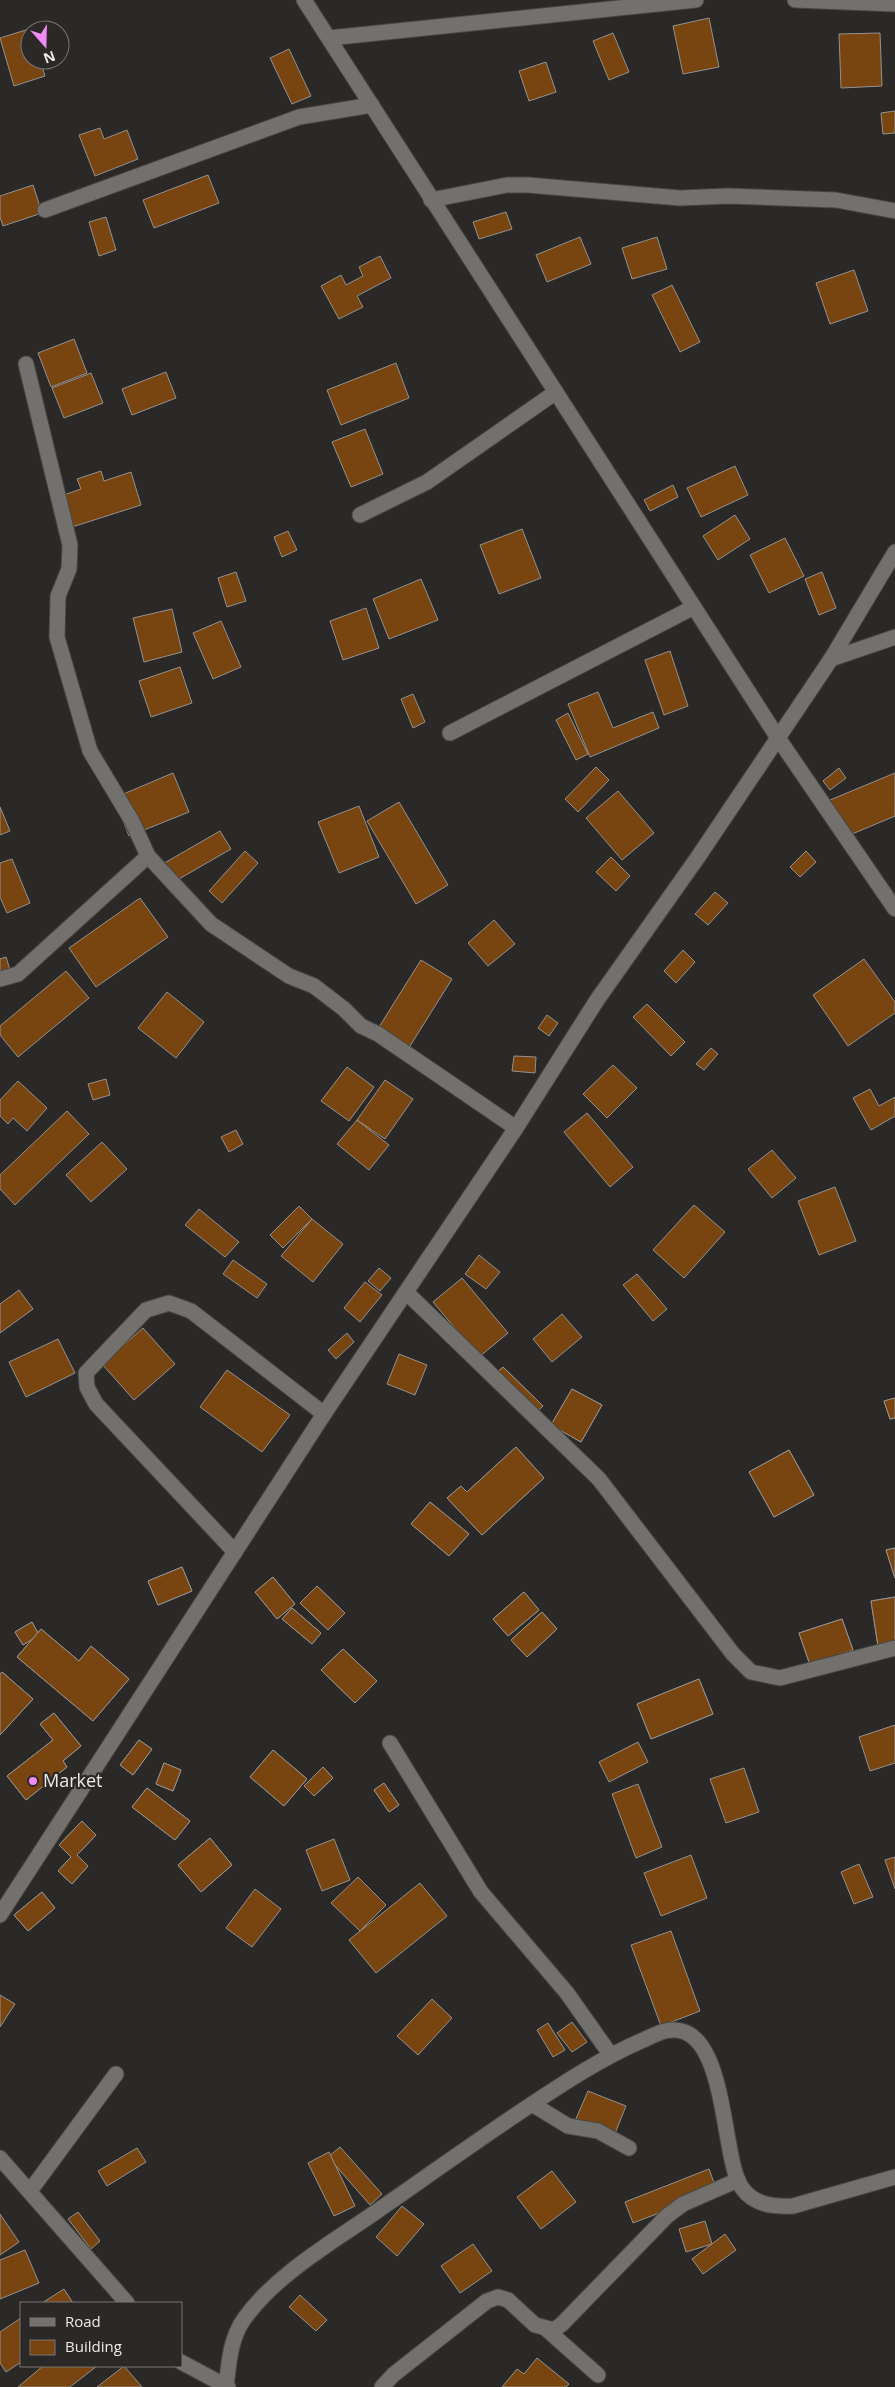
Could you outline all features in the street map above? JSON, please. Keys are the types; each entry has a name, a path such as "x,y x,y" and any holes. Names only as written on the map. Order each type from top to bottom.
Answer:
{"street":[{"path":"304,0 778,738 895,909"},
{"path":"329,38 696,0"},
{"path":"795,0 895,4"},
{"path":"45,210 299,117 372,105"},
{"path":"432,200 507,185 528,185 680,198 728,196 836,200 895,211"},
{"path":"26,364 70,545 69,569 58,596 57,637 90,750 132,821 148,856 211,924 289,976 314,986 344,1009 361,1026 378,1034 516,1128"},
{"path":"360,516 427,482 556,392"},
{"path":"0,1915 324,1414 516,1128 597,1000 831,659 895,552"},
{"path":"450,733 694,607"},
{"path":"831,659 895,637"},
{"path":"0,979 18,974 148,856"},
{"path":"406,1292 599,1479 733,1654 750,1672 780,1678 895,1648"},
{"path":"235,1552 96,1404 87,1387 86,1373 146,1310 169,1303 191,1311 324,1414"},
{"path":"390,1743 481,1892 568,1993 610,2054"},
{"path":"182,2363 227,2387 230,2352 236,2334 244,2319 259,2301 304,2262 532,2104 610,2054 666,2031 682,2032 696,2038 705,2049 722,2103 738,2180 751,2198 763,2204 779,2207 793,2206 895,2177"},
{"path":"30,2191 116,2074"},
{"path":"532,2104 568,2126 598,2131 629,2148"},
{"path":"0,2158 125,2302"},
{"path":"382,2387 393,2375 487,2301 498,2297 508,2300 535,2325 554,2330 667,2216 690,2200 738,2180"},
{"path":"545,2328 598,2375"}],"building":[{"path":"709,18 719,67 683,74 673,26"},
{"path":"20,32 20,70 43,70 45,76 14,86 0,38"},
{"path":"613,33 629,72 609,80 593,41"},
{"path":"880,33 882,86 841,88 839,34"},
{"path":"289,49 311,96 292,104 270,58"},
{"path":"546,62 556,92 529,101 519,71"},
{"path":"895,111 895,133 883,134 881,113"},
{"path":"100,128 104,139 127,130 138,159 95,176 79,135"},
{"path":"208,175 219,203 154,228 143,200"},
{"path":"33,185 42,213 3,226 0,217 0,196"},
{"path":"506,212 512,229 479,239 473,222"},
{"path":"106,217 116,250 99,256 89,222"},
{"path":"580,237 591,264 547,282 536,255"},
{"path":"657,237 667,269 632,279 622,248"},
{"path":"380,256 391,278 357,296 363,307 339,319 321,286 341,275 346,285 363,276 359,267"},
{"path":"854,270 868,311 830,324 816,283"},
{"path":"672,285 700,342 680,352 652,295"},
{"path":"74,339 87,373 51,387 38,353"},
{"path":"396,363 409,398 341,425 327,390"},
{"path":"166,372 176,398 132,415 122,389"},
{"path":"91,373 103,403 64,418 52,388"},
{"path":"365,429 383,474 351,487 332,442"},
{"path":"735,466 748,495 701,517 687,488"},
{"path":"101,471 104,481 131,472 141,505 72,527 61,496 81,489 77,479"},
{"path":"673,485 678,497 650,511 644,500"},
{"path":"735,515 750,539 718,560 703,536"},
{"path":"522,529 541,578 499,594 480,545"},
{"path":"288,531 297,550 282,557 274,537"},
{"path":"785,538 804,576 769,593 750,555"},
{"path":"236,572 246,601 227,607 218,578"},
{"path":"822,572 836,608 819,615 805,579"},
{"path":"421,579 438,620 389,639 373,599"},
{"path":"366,608 379,648 343,660 330,621"},
{"path":"172,609 182,652 144,662 133,618"},
{"path":"221,621 241,667 213,679 193,633"},
{"path":"670,651 688,706 664,715 645,660"},
{"path":"180,667 192,703 151,717 139,681"},
{"path":"598,692 613,728 653,712 659,728 590,757 568,704"},
{"path":"413,694 425,722 413,728 401,699"},
{"path":"568,713 588,754 576,760 556,720"},
{"path":"596,767 609,780 578,812 565,799"},
{"path":"839,768 846,778 830,790 823,781"},
{"path":"173,773 189,812 129,836 114,798"},
{"path":"895,773 895,816 845,837 830,800"},
{"path":"618,791 654,833 622,860 586,818"},
{"path":"399,802 448,885 416,904 367,821"},
{"path":"359,806 379,857 339,873 318,822"},
{"path":"0,807 10,831 0,835"},
{"path":"220,831 231,849 172,883 161,865"},
{"path":"245,851 258,863 222,903 209,891"},
{"path":"806,851 816,862 800,877 790,867"},
{"path":"611,857 630,876 616,891 596,872"},
{"path":"12,859 30,903 7,913 0,897 0,863"},
{"path":"715,892 728,903 708,925 695,914"},
{"path":"140,898 168,937 96,987 69,948"},
{"path":"494,920 515,944 488,966 468,943"},
{"path":"683,950 695,962 676,983 664,971"},
{"path":"6,957 11,973 0,976 0,959"},
{"path":"864,959 895,1002 895,1013 848,1046 813,995"},
{"path":"421,960 452,979 405,1054 374,1035"},
{"path":"66,971 89,998 18,1057 0,1035 0,1026"},
{"path":"167,992 204,1022 176,1058 138,1028"},
{"path":"647,1004 685,1042 671,1056 633,1017"},
{"path":"547,1015 558,1023 549,1036 538,1028"},
{"path":"711,1048 718,1054 704,1070 696,1064"},
{"path":"514,1056 536,1057 535,1073 512,1071"},
{"path":"613,1065 637,1088 607,1118 583,1094"},
{"path":"347,1067 374,1087 349,1121 321,1101"},
{"path":"106,1079 110,1095 93,1100 88,1084"},
{"path":"385,1080 413,1099 385,1139 357,1120"},
{"path":"18,1081 47,1108 27,1131 13,1118 8,1124 0,1116 0,1100"},
{"path":"870,1089 879,1106 895,1097 895,1116 871,1130 853,1098"},
{"path":"67,1111 89,1134 15,1205 0,1189 0,1175"},
{"path":"587,1113 633,1167 610,1187 564,1132"},
{"path":"357,1120 389,1145 369,1170 337,1144"},
{"path":"236,1130 243,1144 229,1152 221,1137"},
{"path":"102,1142 127,1169 91,1202 66,1175"},
{"path":"772,1150 796,1178 772,1198 748,1169"},
{"path":"835,1187 856,1241 819,1255 798,1201"},
{"path":"694,1205 725,1232 684,1278 653,1250"},
{"path":"299,1206 312,1219 283,1248 270,1235"},
{"path":"199,1209 239,1242 225,1257 185,1225"},
{"path":"312,1219 343,1244 313,1282 281,1256"},
{"path":"479,1255 500,1272 486,1289 465,1274"},
{"path":"233,1260 267,1284 257,1298 223,1274"},
{"path":"379,1268 391,1278 380,1291 368,1281"},
{"path":"637,1274 667,1309 653,1321 623,1285"},
{"path":"462,1278 508,1333 479,1357 433,1302"},
{"path":"365,1282 382,1295 360,1322 344,1308"},
{"path":"19,1290 33,1309 0,1333 0,1304"},
{"path":"562,1314 582,1337 552,1362 533,1339"},
{"path":"143,1328 175,1364 134,1400 102,1364"},
{"path":"347,1333 354,1342 336,1359 328,1350"},
{"path":"58,1339 75,1373 26,1397 9,1362"},
{"path":"399,1354 427,1365 415,1395 387,1384"},
{"path":"503,1367 543,1406 532,1417 492,1377"},
{"path":"503,1367 543,1406 532,1417 492,1377"},
{"path":"227,1370 290,1415 262,1452 200,1407"},
{"path":"572,1389 602,1405 581,1442 551,1425"},
{"path":"572,1389 602,1405 581,1442 551,1425"},
{"path":"895,1398 895,1418 890,1419 884,1401"},
{"path":"895,1398 895,1418 890,1419 884,1401"},
{"path":"516,1447 544,1478 482,1535 447,1498 461,1486 467,1492"},
{"path":"516,1447 544,1478 482,1535 447,1498 461,1486 467,1492"},
{"path":"789,1450 814,1495 774,1517 749,1472"},
{"path":"789,1450 814,1495 774,1517 749,1472"},
{"path":"430,1502 469,1534 449,1556 411,1524"},
{"path":"430,1502 469,1534 449,1556 411,1524"},
{"path":"895,1548 895,1578 886,1550"},
{"path":"895,1548 895,1578 886,1550"},
{"path":"182,1567 192,1591 158,1605 148,1581"},
{"path":"182,1567 192,1591 158,1605 148,1581"},
{"path":"273,1577 295,1604 277,1619 255,1592"},
{"path":"273,1577 295,1604 277,1619 255,1592"},
{"path":"317,1586 345,1613 328,1630 300,1603"},
{"path":"317,1586 345,1613 328,1630 300,1603"},
{"path":"524,1592 539,1610 508,1636 493,1619"},
{"path":"524,1592 539,1610 508,1636 493,1619"},
{"path":"895,1597 895,1644 878,1646 871,1601"},
{"path":"895,1597 895,1644 878,1646 871,1601"},
{"path":"292,1608 321,1633 312,1644 282,1619"},
{"path":"292,1608 321,1633 312,1644 282,1619"},
{"path":"542,1612 557,1629 527,1657 511,1640"},
{"path":"542,1612 557,1629 527,1657 511,1640"},
{"path":"842,1619 853,1650 810,1665 799,1633"},
{"path":"842,1619 853,1650 810,1665 799,1633"},
{"path":"32,1622 39,1635 23,1645 15,1632"},
{"path":"32,1622 39,1635 23,1645 15,1632"},
{"path":"41,1629 79,1661 91,1646 129,1679 93,1721 17,1657"},
{"path":"41,1629 79,1661 91,1646 129,1679 93,1721 17,1657"},
{"path":"343,1649 377,1681 355,1703 321,1670"},
{"path":"343,1649 377,1681 355,1703 321,1670"},
{"path":"2,1672 33,1699 0,1735 0,1674"},
{"path":"2,1672 33,1699 0,1735 0,1674"},
{"path":"699,1679 713,1714 651,1739 637,1704"},
{"path":"699,1679 713,1714 651,1739 637,1704"},
{"path":"54,1713 81,1746 63,1761 67,1767 26,1800 7,1776 53,1740 40,1724"},
{"path":"54,1713 81,1746 63,1761 67,1767 26,1800 7,1776 53,1740 40,1724"},
{"path":"895,1725 895,1763 870,1771 859,1737"},
{"path":"139,1740 152,1749 133,1775 120,1765"},
{"path":"139,1740 152,1749 133,1775 120,1765"},
{"path":"638,1742 648,1762 609,1782 599,1762"},
{"path":"273,1750 307,1779 284,1806 250,1777"},
{"path":"273,1750 307,1779 284,1806 250,1777"},
{"path":"164,1763 181,1770 173,1791 156,1784"},
{"path":"164,1763 181,1770 173,1791 156,1784"},
{"path":"323,1767 333,1778 314,1796 304,1786"},
{"path":"323,1767 333,1778 314,1796 304,1786"},
{"path":"744,1768 759,1812 726,1823 710,1779"},
{"path":"384,1783 399,1805 389,1812 374,1790"},
{"path":"384,1783 399,1805 389,1812 374,1790"},
{"path":"638,1784 662,1847 636,1858 612,1794"},
{"path":"147,1788 190,1821 175,1840 132,1807"},
{"path":"147,1788 190,1821 175,1840 132,1807"},
{"path":"82,1821 96,1835 77,1855 88,1866 72,1884 58,1871 71,1857 59,1845"},
{"path":"82,1821 96,1835 77,1855 88,1866 72,1884 58,1871 71,1857 59,1845"},
{"path":"210,1838 232,1865 201,1892 178,1865"},
{"path":"210,1838 232,1865 201,1892 178,1865"},
{"path":"334,1839 350,1880 322,1891 306,1850"},
{"path":"691,1855 707,1898 661,1916 644,1873"},
{"path":"895,1857 895,1889 885,1860"},
{"path":"859,1864 873,1897 854,1904 841,1872"},
{"path":"358,1877 386,1905 360,1931 331,1903"},
{"path":"420,1883 447,1916 376,1973 349,1940"},
{"path":"255,1889 281,1909 252,1947 226,1928"},
{"path":"42,1892 55,1908 28,1931 14,1915"},
{"path":"42,1892 55,1908 28,1931 14,1915"},
{"path":"671,1931 700,2011 661,2026 631,1945"},
{"path":"0,1995 15,2004 0,2027"},
{"path":"432,1999 452,2018 418,2055 397,2036"},
{"path":"572,2022 587,2042 572,2052 557,2033"},
{"path":"548,2023 565,2050 553,2057 537,2030"},
{"path":"588,2091 626,2106 614,2136 575,2121"},
{"path":"340,2147 382,2194 370,2205 328,2157"},
{"path":"137,2148 146,2162 107,2186 98,2171"},
{"path":"329,2152 355,2206 334,2216 308,2163"},
{"path":"709,2169 717,2191 633,2223 625,2202"},
{"path":"552,2171 576,2202 541,2229 517,2197"},
{"path":"402,2206 424,2224 397,2256 376,2237"},
{"path":"78,2212 100,2241 91,2249 68,2219"},
{"path":"0,2214 19,2242 0,2255"},
{"path":"705,2221 712,2244 686,2252 679,2229"},
{"path":"725,2234 736,2250 703,2274 692,2259"},
{"path":"473,2244 492,2271 460,2293 441,2266"},
{"path":"25,2250 39,2283 0,2299 0,2260"},
{"path":"64,2289 72,2302 44,2302"},
{"path":"300,2295 327,2320 316,2331 289,2307"},
{"path":"20,2319 20,2363 6,2372 0,2363 0,2332"},
{"path":"537,2358 569,2384 566,2387 502,2387 517,2369 524,2374"},
{"path":"42,2367 96,2367 70,2387 18,2387"},
{"path":"125,2367 142,2387 97,2387"}],"place":[{"name":"Market","path":"33,1781"}]}
